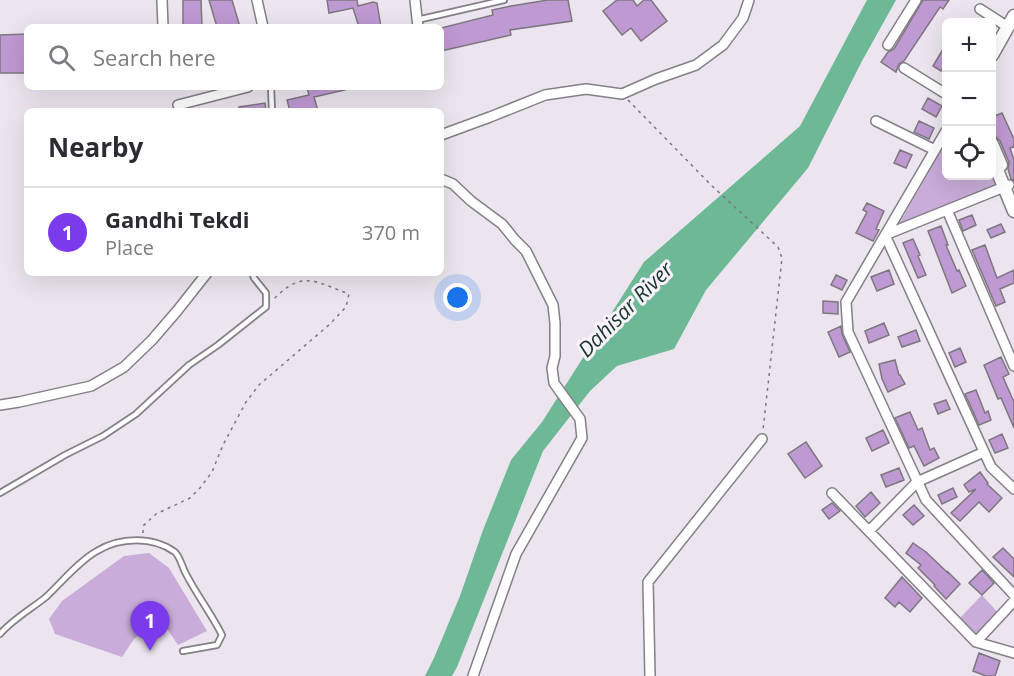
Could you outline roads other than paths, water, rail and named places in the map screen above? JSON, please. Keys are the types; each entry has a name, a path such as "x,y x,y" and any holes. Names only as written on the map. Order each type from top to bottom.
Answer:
{"street":[{"path":"162,0 163,24"},
{"path":"257,0 262,24"},
{"path":"415,0 418,24"},
{"path":"444,134 545,95 586,89 622,94 656,78 696,65 723,45 743,18 749,0"},
{"path":"888,45 916,0"},
{"path":"980,9 1011,21 996,48"},
{"path":"904,68 942,92"},
{"path":"183,106 238,90"},
{"path":"876,121 935,150"},
{"path":"942,138 846,302 848,332 926,500 1014,595"},
{"path":"996,155 1009,189 1014,211"},
{"path":"996,165 1009,189"},
{"path":"444,180 453,184 502,224 526,251 553,305 555,356 552,368 554,383 580,419 582,438 516,554 473,676"},
{"path":"885,235 947,210 1009,189"},
{"path":"947,210 1014,366"},
{"path":"885,235 991,467 1014,489"},
{"path":"0,405 91,386 124,367 165,326 205,276"},
{"path":"650,676 648,582 762,439"},
{"path":"869,531 917,482 984,452"},
{"path":"832,493 976,642 1014,653"},
{"path":"976,642 1014,601"}],"lane":[{"path":"418,24 504,0"},
{"path":"271,90 272,108"},
{"path":"0,493 103,436 136,414 189,365 266,307 266,292 254,276"},
{"path":"0,634 97,551 118,543 143,540 159,543 177,554 185,573 222,635 217,645 183,651"}],"water":[{"name":"Dahisar River","path":"867,0 896,0 862,61 808,168 706,290 674,349 617,366 590,391 543,451 457,667 452,676 425,676 460,596 511,460 542,422 644,262 800,126"}],"place":[{"name":"Gandhi Tekdi","path":"150,651"}]}
